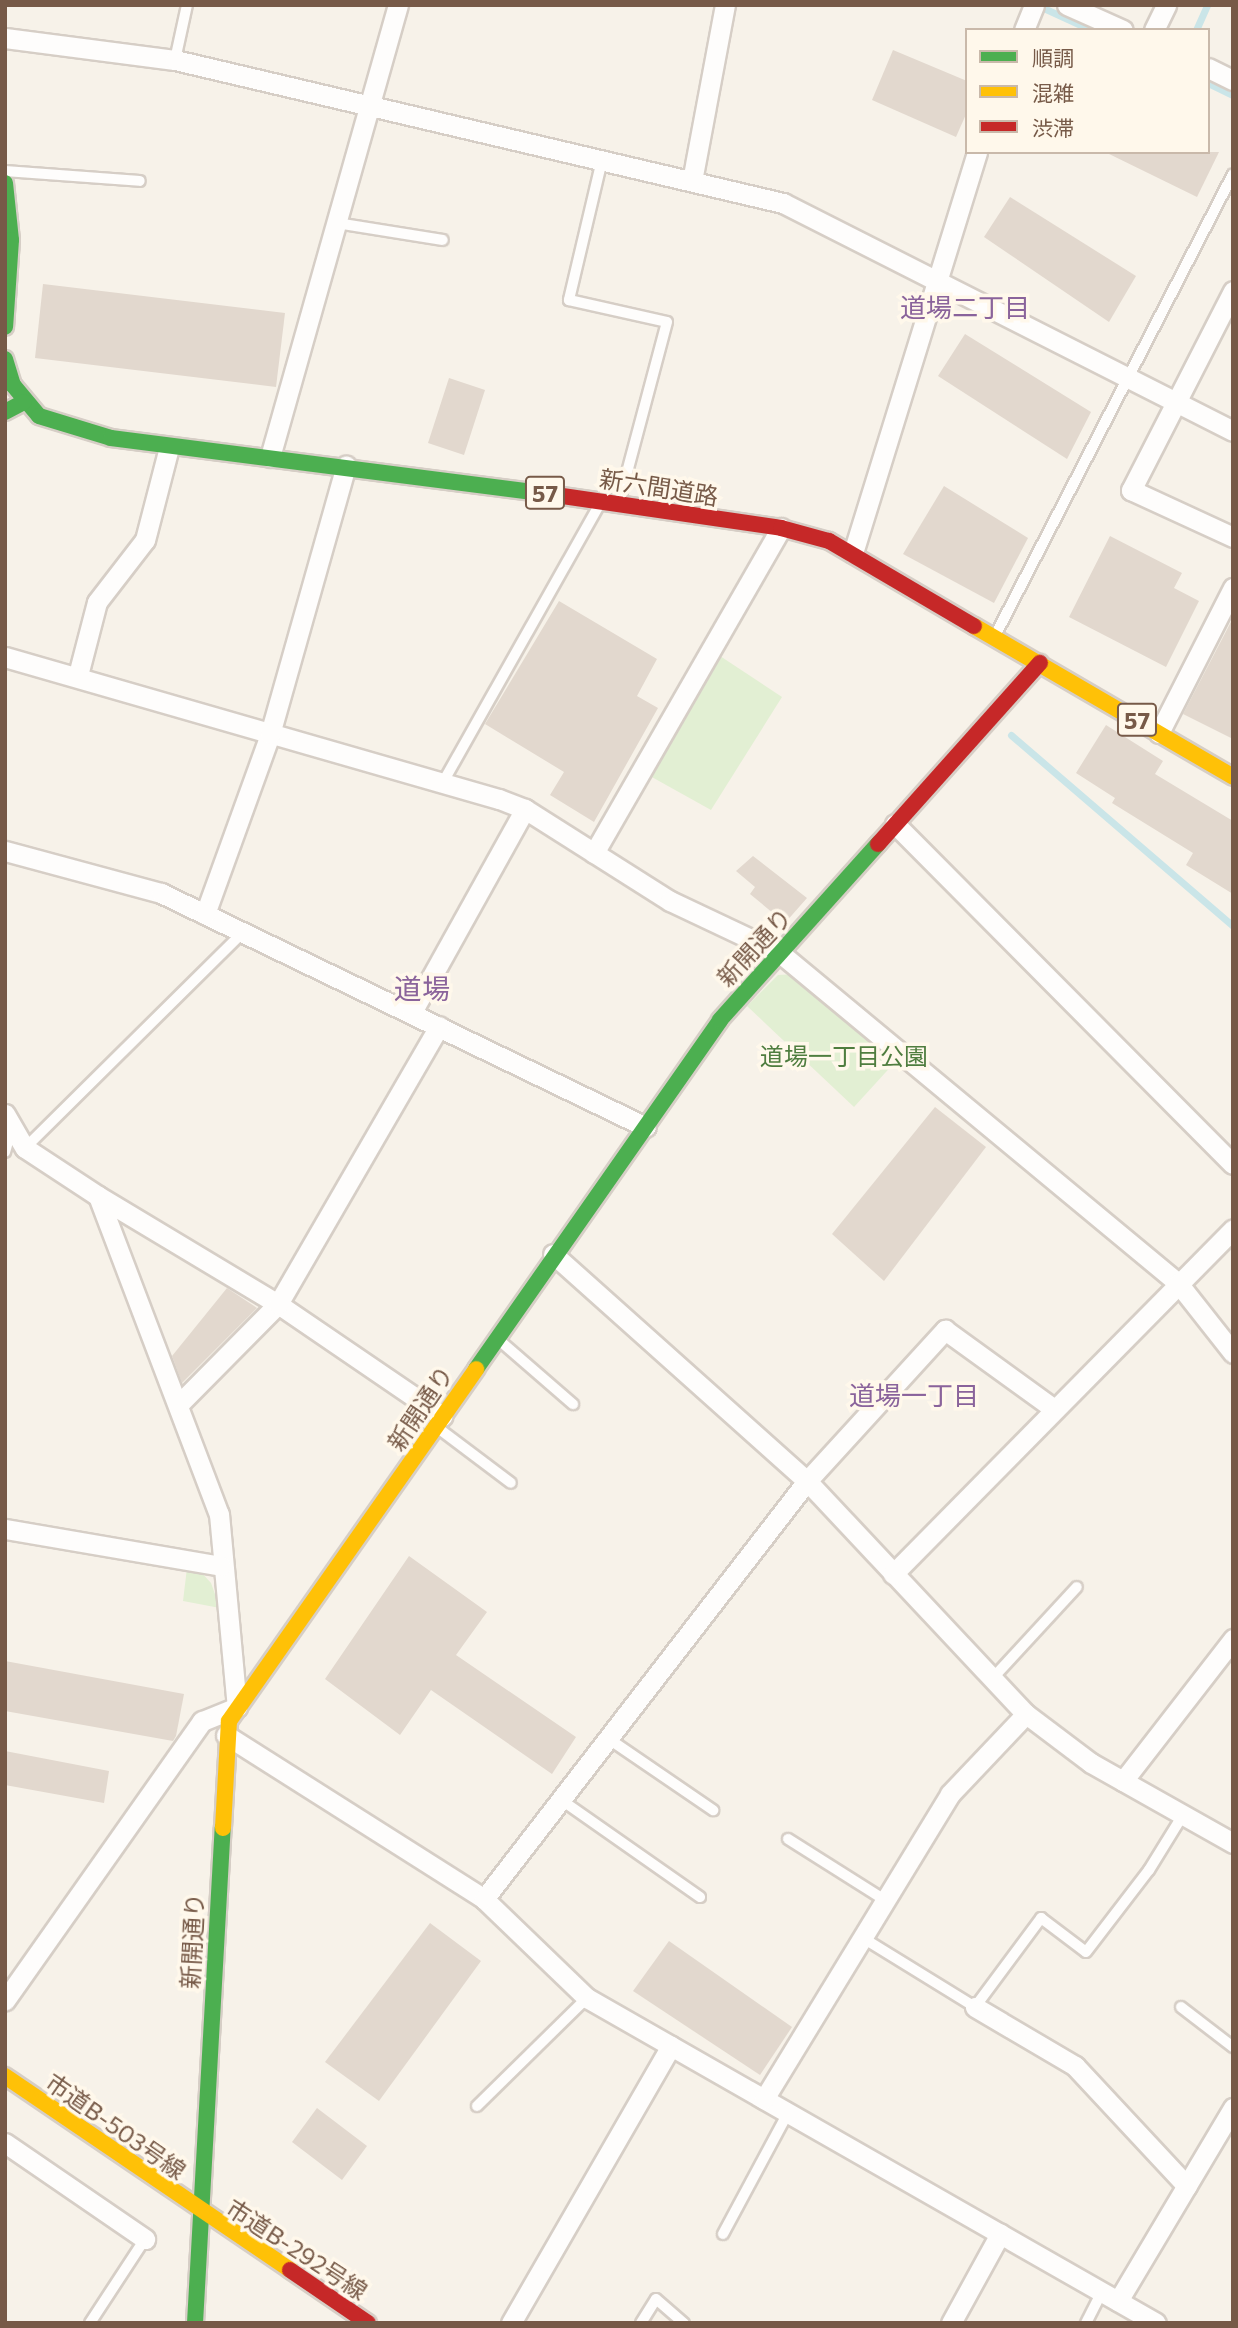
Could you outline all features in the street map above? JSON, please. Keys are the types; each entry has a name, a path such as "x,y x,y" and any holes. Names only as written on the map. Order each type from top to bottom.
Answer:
{"street":[{"path":"270,457 398,5"},
{"path":"692,181 725,5"},
{"path":"1025,28 1034,5"},
{"path":"1067,5 1118,28"},
{"path":"1155,28 1166,5"},
{"path":"5,38 175,60 783,203 1174,405 1233,431"},
{"path":"1210,69 1233,79"},
{"path":"853,553 976,154"},
{"path":"5,183 11,240 5,327"},
{"path":"1233,291 1131,490 1233,537"},
{"path":"5,359 24,402 5,412"},
{"name":"新六間道路","path":"24,402 58,426 169,447 346,466 781,528 853,553 1233,777"},
{"path":"78,675 97,602 145,540 169,447"},
{"path":"205,914 270,734 346,466"},
{"path":"594,853 781,528"},
{"path":"1159,733 1233,588"},
{"path":"5,657 78,675 525,810 670,901 780,953 1178,1283 1233,1353"},
{"name":"新開通り","path":"195,2323 226,1735 237,1707 439,1421 495,1336 741,992 780,953 1040,663"},
{"path":"412,1012 525,810"},
{"path":"895,824 1233,1164"},
{"path":"5,851 161,893 646,1127"},
{"path":"179,1404 278,1304 439,1026"},
{"path":"8,1120 25,1148 98,1196 278,1304 439,1421"},
{"path":"5,2000 202,1721 237,1707 221,1566 219,1514 98,1196"},
{"path":"893,1574 1233,1229"},
{"path":"554,1254 807,1481 1026,1714 1123,1781 1233,1843"},
{"path":"484,1899 606,1737 807,1481 945,1330 1054,1409"},
{"path":"5,1529 221,1566"},
{"path":"1123,1781 1233,1639"},
{"path":"764,2099 950,1794 1026,1714"},
{"path":"226,1735 484,1899 587,1998 1156,2323"},
{"path":"975,2007 1075,2066 1187,2186"},
{"path":"511,2323 671,2046"},
{"name":"市道B-503号線","path":"5,2076 201,2213"},
{"path":"1110,2297 1187,2186 1233,2108"},
{"path":"5,2143 145,2239"},
{"name":"市道B-292号線","path":"201,2213 368,2323"},
{"path":"951,2323 1000,2234"}],"lane":[{"path":"175,60 187,5"},
{"path":"602,160 569,299 667,322 619,503"},
{"path":"5,171 140,181"},
{"path":"994,637 1129,382 1233,174"},
{"path":"337,223 443,240"},
{"path":"442,784 602,501"},
{"path":"25,1148 243,932"},
{"path":"5,1152 8,1120"},
{"path":"495,1336 573,1404"},
{"path":"439,1421 511,1483"},
{"path":"992,1679 1077,1587"},
{"path":"606,1737 713,1810"},
{"path":"560,1798 700,1897"},
{"path":"863,1938 975,2007 1041,1918 1086,1952 1149,1870 1183,1815"},
{"path":"788,1839 885,1900"},
{"path":"477,2106 587,1998"},
{"path":"1181,2007 1233,2047"},
{"path":"723,2234 788,2113"},
{"path":"90,2323 145,2239"},
{"path":"1086,2323 1110,2297"},
{"path":"641,2323 656,2299 684,2323"}],"green space":[{"path":"720,656 782,697 711,810 650,776"},
{"name":"道場一丁目公園","path":"796,974 896,1061 854,1107 747,1006 778,975"},
{"path":"187,1568 200,1571 211,1583 220,1608 183,1601"}],"building":[{"path":"893,50 965,80 965,117 956,137 872,100"},
{"path":"1219,152 1197,197 1109,154"},
{"path":"1010,197 1136,276 1109,322 984,237"},
{"path":"43,284 285,313 276,387 35,358"},
{"path":"965,334 1091,412 1067,459 938,376"},
{"path":"449,378 485,390 464,455 428,443"},
{"path":"944,486 1028,538 994,603 903,554"},
{"path":"1110,536 1182,573 1174,588 1199,601 1166,667 1069,617"},
{"path":"559,601 657,659 637,696 658,708 594,822 550,795 564,772 485,724"},
{"path":"1233,618 1233,739 1183,714"},
{"path":"1106,725 1163,761 1155,774 1233,821 1233,894 1186,865 1193,853 1112,803 1115,798 1076,773"},
{"path":"753,856 807,898 785,923 750,894 755,887 736,871"},
{"path":"935,1107 986,1147 884,1281 832,1234"},
{"path":"227,1288 257,1308 182,1383 172,1356"},
{"path":"409,1556 487,1612 456,1655 576,1737 552,1774 431,1690 400,1735 325,1679"},
{"path":"5,1661 184,1694 176,1736 173,1741 5,1711"},
{"path":"5,1751 109,1771 104,1803 5,1785"},
{"path":"430,1923 481,1961 379,2101 325,2062"},
{"path":"669,1941 792,2027 760,2075 633,1991"},
{"path":"317,2108 367,2146 342,2180 292,2142"}],"waterway":[{"path":"1037,5 1087,28"},
{"path":"1197,28 1207,5"},
{"path":"1210,84 1233,95"},
{"path":"1011,735 1233,926"}],"traffic: fast":[{"path":"5,183 11,240 5,327"},
{"path":"5,359 13,385 39,416 111,438 535,492"},
{"path":"5,412 24,402"},
{"path":"476,1369 720,1020 878,844"},
{"path":"195,2323 223,1828"}],"traffic: slow":[{"path":"974,626 1233,777"},
{"path":"223,1828 229,1721 476,1369"},
{"path":"5,2076 290,2270"}],"traffic: jam":[{"path":"535,492 781,528 829,541 974,626"},
{"path":"878,844 1040,663"},
{"path":"290,2270 368,2323"}],"district":[{"name":"道場二丁目","path":"965,307"},
{"name":"道場","path":"422,988"},
{"name":"道場一丁目","path":"914,1395"}]}
